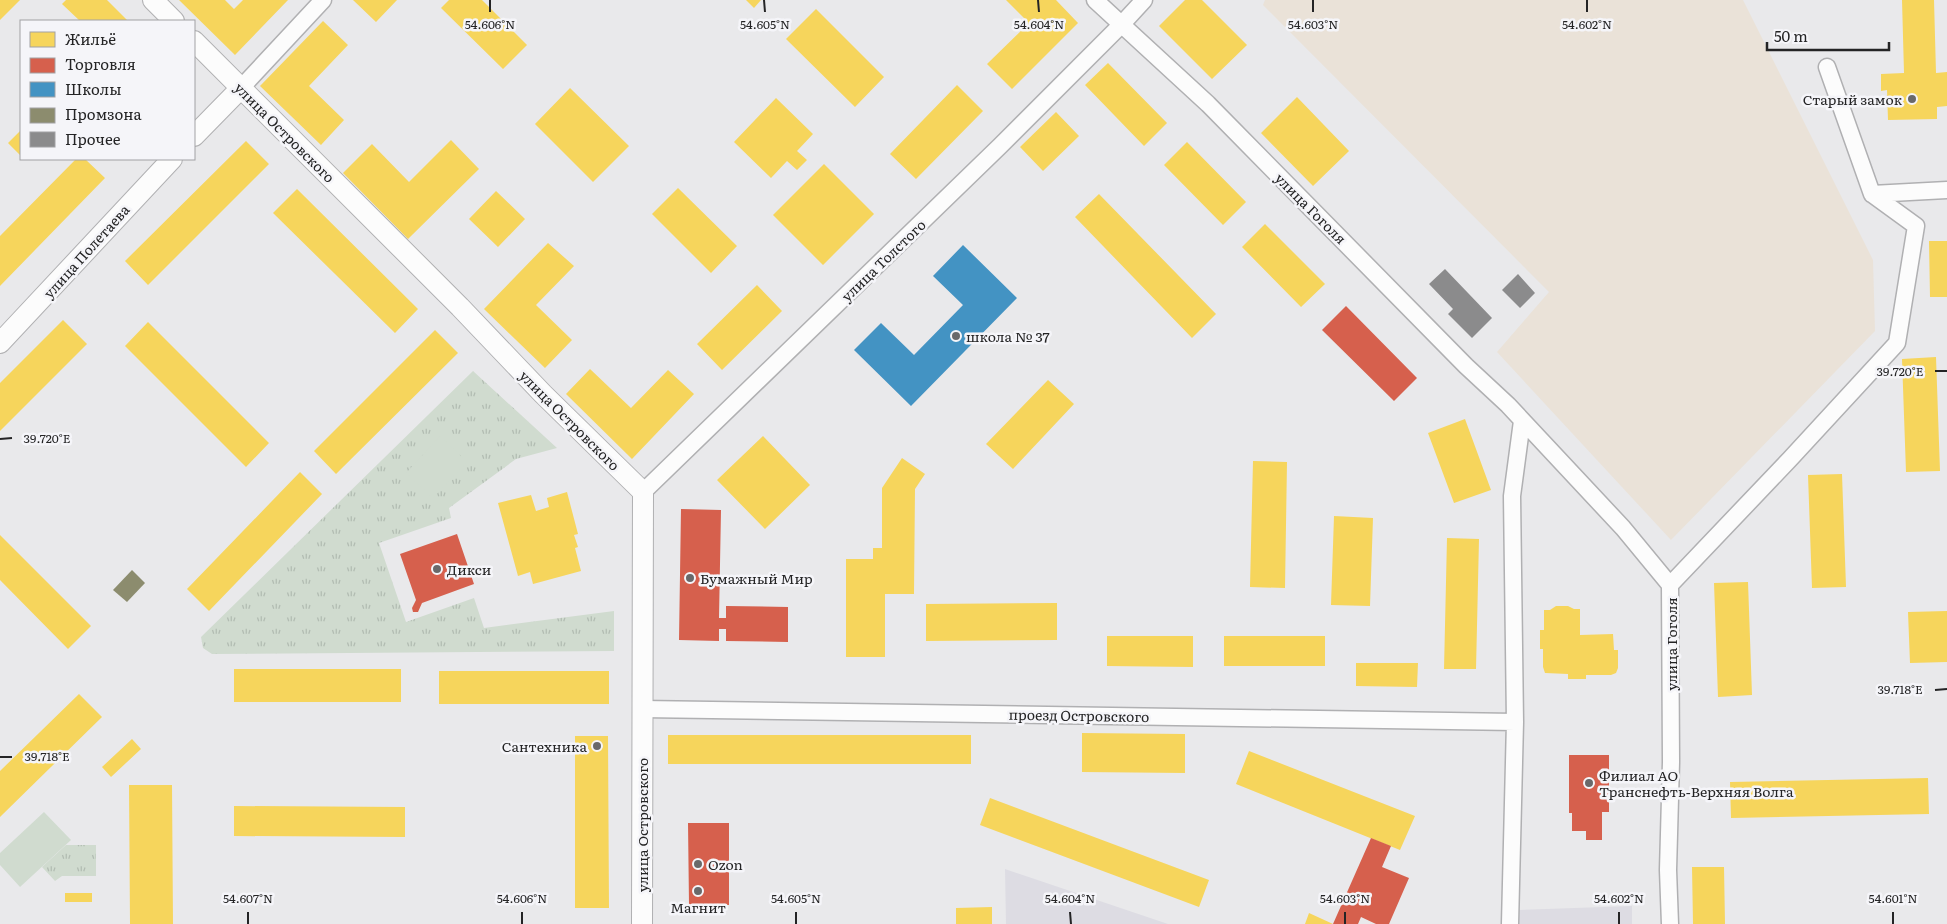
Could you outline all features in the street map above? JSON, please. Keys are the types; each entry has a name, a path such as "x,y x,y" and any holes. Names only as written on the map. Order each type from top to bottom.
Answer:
{"street":[{"path":"153,0 173,20"},
{"path":"195,135 323,0"},
{"name":"улица Гоголя","path":"1095,0 1208,104 1522,421 1623,528 1670,585 1671,762 1668,870 1670,924"},
{"name":"улица Толстого","path":"643,492 933,212 1144,0"},
{"name":"улица Островского","path":"195,42 432,279 543,394 643,492 642,924"},
{"path":"1670,585 1897,343 1916,226 1872,194 1827,67"},
{"name":"улица Полетаева","path":"0,343 171,160"},
{"path":"1872,194 1947,190"},
{"path":"1510,924 1515,722 1512,496 1522,421"},
{"name":"проезд Островского","path":"642,709 1515,722"}],"shaded area":[{"path":"1265,0 1743,0 1873,260 1875,331 1671,540 1497,352 1549,292 1263,5"},
{"path":"1005,869 1168,924 1006,924"},
{"path":"1632,906 1632,924 1519,924 1519,910"}],"green space":[{"path":"473,371 557,448 516,459 449,508 451,518 379,543 406,622 474,598 484,628 614,611 614,651 212,654 203,648 201,637"},
{"path":"440,436 467,462 433,498 406,473"},
{"path":"44,812 71,840 20,887 0,865 0,853"},
{"path":"66,845 96,845 96,876 62,876 55,881 42,867"}],"building: Жильё":[{"path":"0,0 20,0 0,20"},
{"path":"66,0 107,0 127,20 79,20 62,4"},
{"path":"179,0 225,0 234,9 243,0 288,0 235,55"},
{"path":"353,0 397,0 376,22"},
{"path":"449,0 482,0 527,45 503,69 441,8"},
{"path":"746,0 761,0 754,8"},
{"path":"1006,0 1056,0 1078,23 1012,89 987,64 1029,23"},
{"path":"1185,0 1202,0 1247,45 1212,79 1159,26"},
{"path":"1902,0 1934,0 1936,73 1947,72 1947,106 1937,107 1937,119 1888,120 1887,90 1881,91 1881,74 1904,73"},
{"path":"816,9 884,77 855,107 786,39"},
{"path":"323,21 348,45 309,86 344,120 321,145 260,86"},
{"path":"1108,63 1167,123 1144,146 1085,85"},
{"path":"957,85 983,111 916,179 890,154"},
{"path":"570,88 629,146 593,182 535,124"},
{"path":"1297,97 1349,151 1313,186 1261,133"},
{"path":"776,98 813,134 797,151 807,160 797,170 787,161 771,178 734,142"},
{"path":"1056,112 1079,136 1043,171 1020,147"},
{"path":"20,131 20,155 8,143"},
{"path":"451,140 479,169 408,239 343,173 372,144 409,182"},
{"path":"246,141 269,164 148,285 125,261"},
{"path":"1187,142 1246,202 1223,225 1164,165"},
{"path":"75,160 86,160 105,178 0,286 0,236"},
{"path":"824,164 874,214 823,265 773,215"},
{"path":"678,188 737,246 711,273 652,214"},
{"path":"297,189 418,309 395,333 273,213"},
{"path":"496,191 525,219 498,247 469,219"},
{"path":"1099,194 1216,314 1192,338 1075,217"},
{"path":"1265,224 1325,284 1301,307 1242,247"},
{"path":"1929,241 1947,241 1947,297 1930,297"},
{"path":"548,243 574,266 536,305 572,340 545,368 484,309"},
{"path":"757,285 782,311 722,370 697,344"},
{"path":"63,320 87,344 0,431 0,383"},
{"path":"148,322 269,443 246,467 125,346"},
{"path":"435,330 458,353 336,474 314,451"},
{"path":"1936,357 1940,471 1906,472 1902,359"},
{"path":"590,369 631,408 668,370 694,394 632,459 566,394"},
{"path":"1048,380 1074,404 1013,469 986,444"},
{"path":"1465,419 1491,490 1454,503 1428,433"},
{"path":"763,436 810,485 765,529 717,480"},
{"path":"902,458 925,474 915,489 914,594 885,594 885,657 846,657 846,559 873,559 873,548 882,548 882,488"},
{"path":"1253,461 1287,462 1285,588 1250,587"},
{"path":"300,472 322,494 209,611 187,589"},
{"path":"1842,474 1846,587 1812,588 1808,475"},
{"path":"567,492 578,534 574,535 578,547 575,548 581,571 533,584 530,572 518,576 498,503 531,495 536,511 549,507 547,498"},
{"path":"1334,516 1373,518 1370,606 1331,605"},
{"path":"0,535 91,626 68,649 0,580"},
{"path":"1447,538 1479,539 1476,669 1444,669"},
{"path":"1748,582 1752,695 1718,697 1714,583"},
{"path":"1057,603 1057,640 926,641 926,604"},
{"path":"1556,606 1580,609 1580,635 1613,634 1614,650 1618,650 1618,668 1616,673 1611,675 1586,675 1586,679 1568,679 1568,674 1545,673 1543,649 1540,649 1540,630 1544,630 1544,610 1550,610"},
{"path":"1947,611 1947,662 1910,663 1908,612"},
{"path":"1107,636 1193,636 1193,667 1107,666"},
{"path":"1224,636 1325,636 1325,666 1224,666"},
{"path":"1356,663 1418,663 1417,687 1356,686"},
{"path":"234,669 401,669 401,702 234,702"},
{"path":"439,671 609,671 609,704 439,704"},
{"path":"79,694 102,717 0,817 0,771"},
{"path":"1082,733 1185,734 1185,773 1082,772"},
{"path":"668,735 971,735 971,764 668,764"},
{"path":"575,736 608,736 609,908 575,908"},
{"path":"132,739 141,749 111,777 102,767"},
{"path":"1249,751 1415,816 1400,850 1236,784"},
{"path":"1928,778 1929,814 1731,818 1730,782"},
{"path":"129,785 172,785 173,924 130,924"},
{"path":"990,798 1209,880 1199,907 980,825"},
{"path":"234,806 405,807 405,837 234,836"},
{"path":"1692,867 1724,867 1725,924 1693,924"},
{"path":"65,893 92,893 92,902 65,902"},
{"path":"992,907 992,924 956,924 956,908"},
{"path":"1309,913 1333,924 1305,924"}],"building: Торговля":[{"path":"1346,306 1417,378 1394,401 1322,330"},
{"path":"681,509 721,510 719,618 726,618 726,606 788,607 788,642 726,641 726,629 719,629 719,641 679,640"},
{"name":"Дикси","path":"457,534 474,584 422,603 418,612 413,612 412,608 416,600 400,554"},
{"name":"Филиал АО Транснефть-Верхняя Волга","path":"1569,755 1609,755 1609,812 1602,812 1602,840 1586,840 1586,831 1572,831 1572,813 1569,813"},
{"path":"688,823 729,823 729,905 689,905"},
{"path":"1371,838 1391,846 1382,867 1409,878 1389,924 1376,924 1361,917 1358,924 1333,924"}],"building: Школы":[{"name":"школа № 37","path":"963,245 1017,298 911,406 854,350 881,323 914,355 963,305 933,276"}],"building: Промзона":[{"path":"132,570 145,583 127,602 113,590"}],"building: Прочее":[{"path":"1445,269 1492,318 1472,338 1448,314 1453,309 1429,284"},
{"path":"1518,274 1535,293 1520,308 1502,290"}],"place":[{"name":"Старый замок","path":"1912,99"},
{"name":"школа № 37","path":"956,336"},
{"name":"Дикси","path":"437,569"},
{"name":"Бумажный Мир","path":"690,578"},
{"name":"Сантехника","path":"597,746"},
{"name":"Филиал АО Транснефть-Верхняя Волга","path":"1589,783"},
{"name":"Ozon","path":"698,864"},
{"name":"Магнит","path":"698,891"}]}
